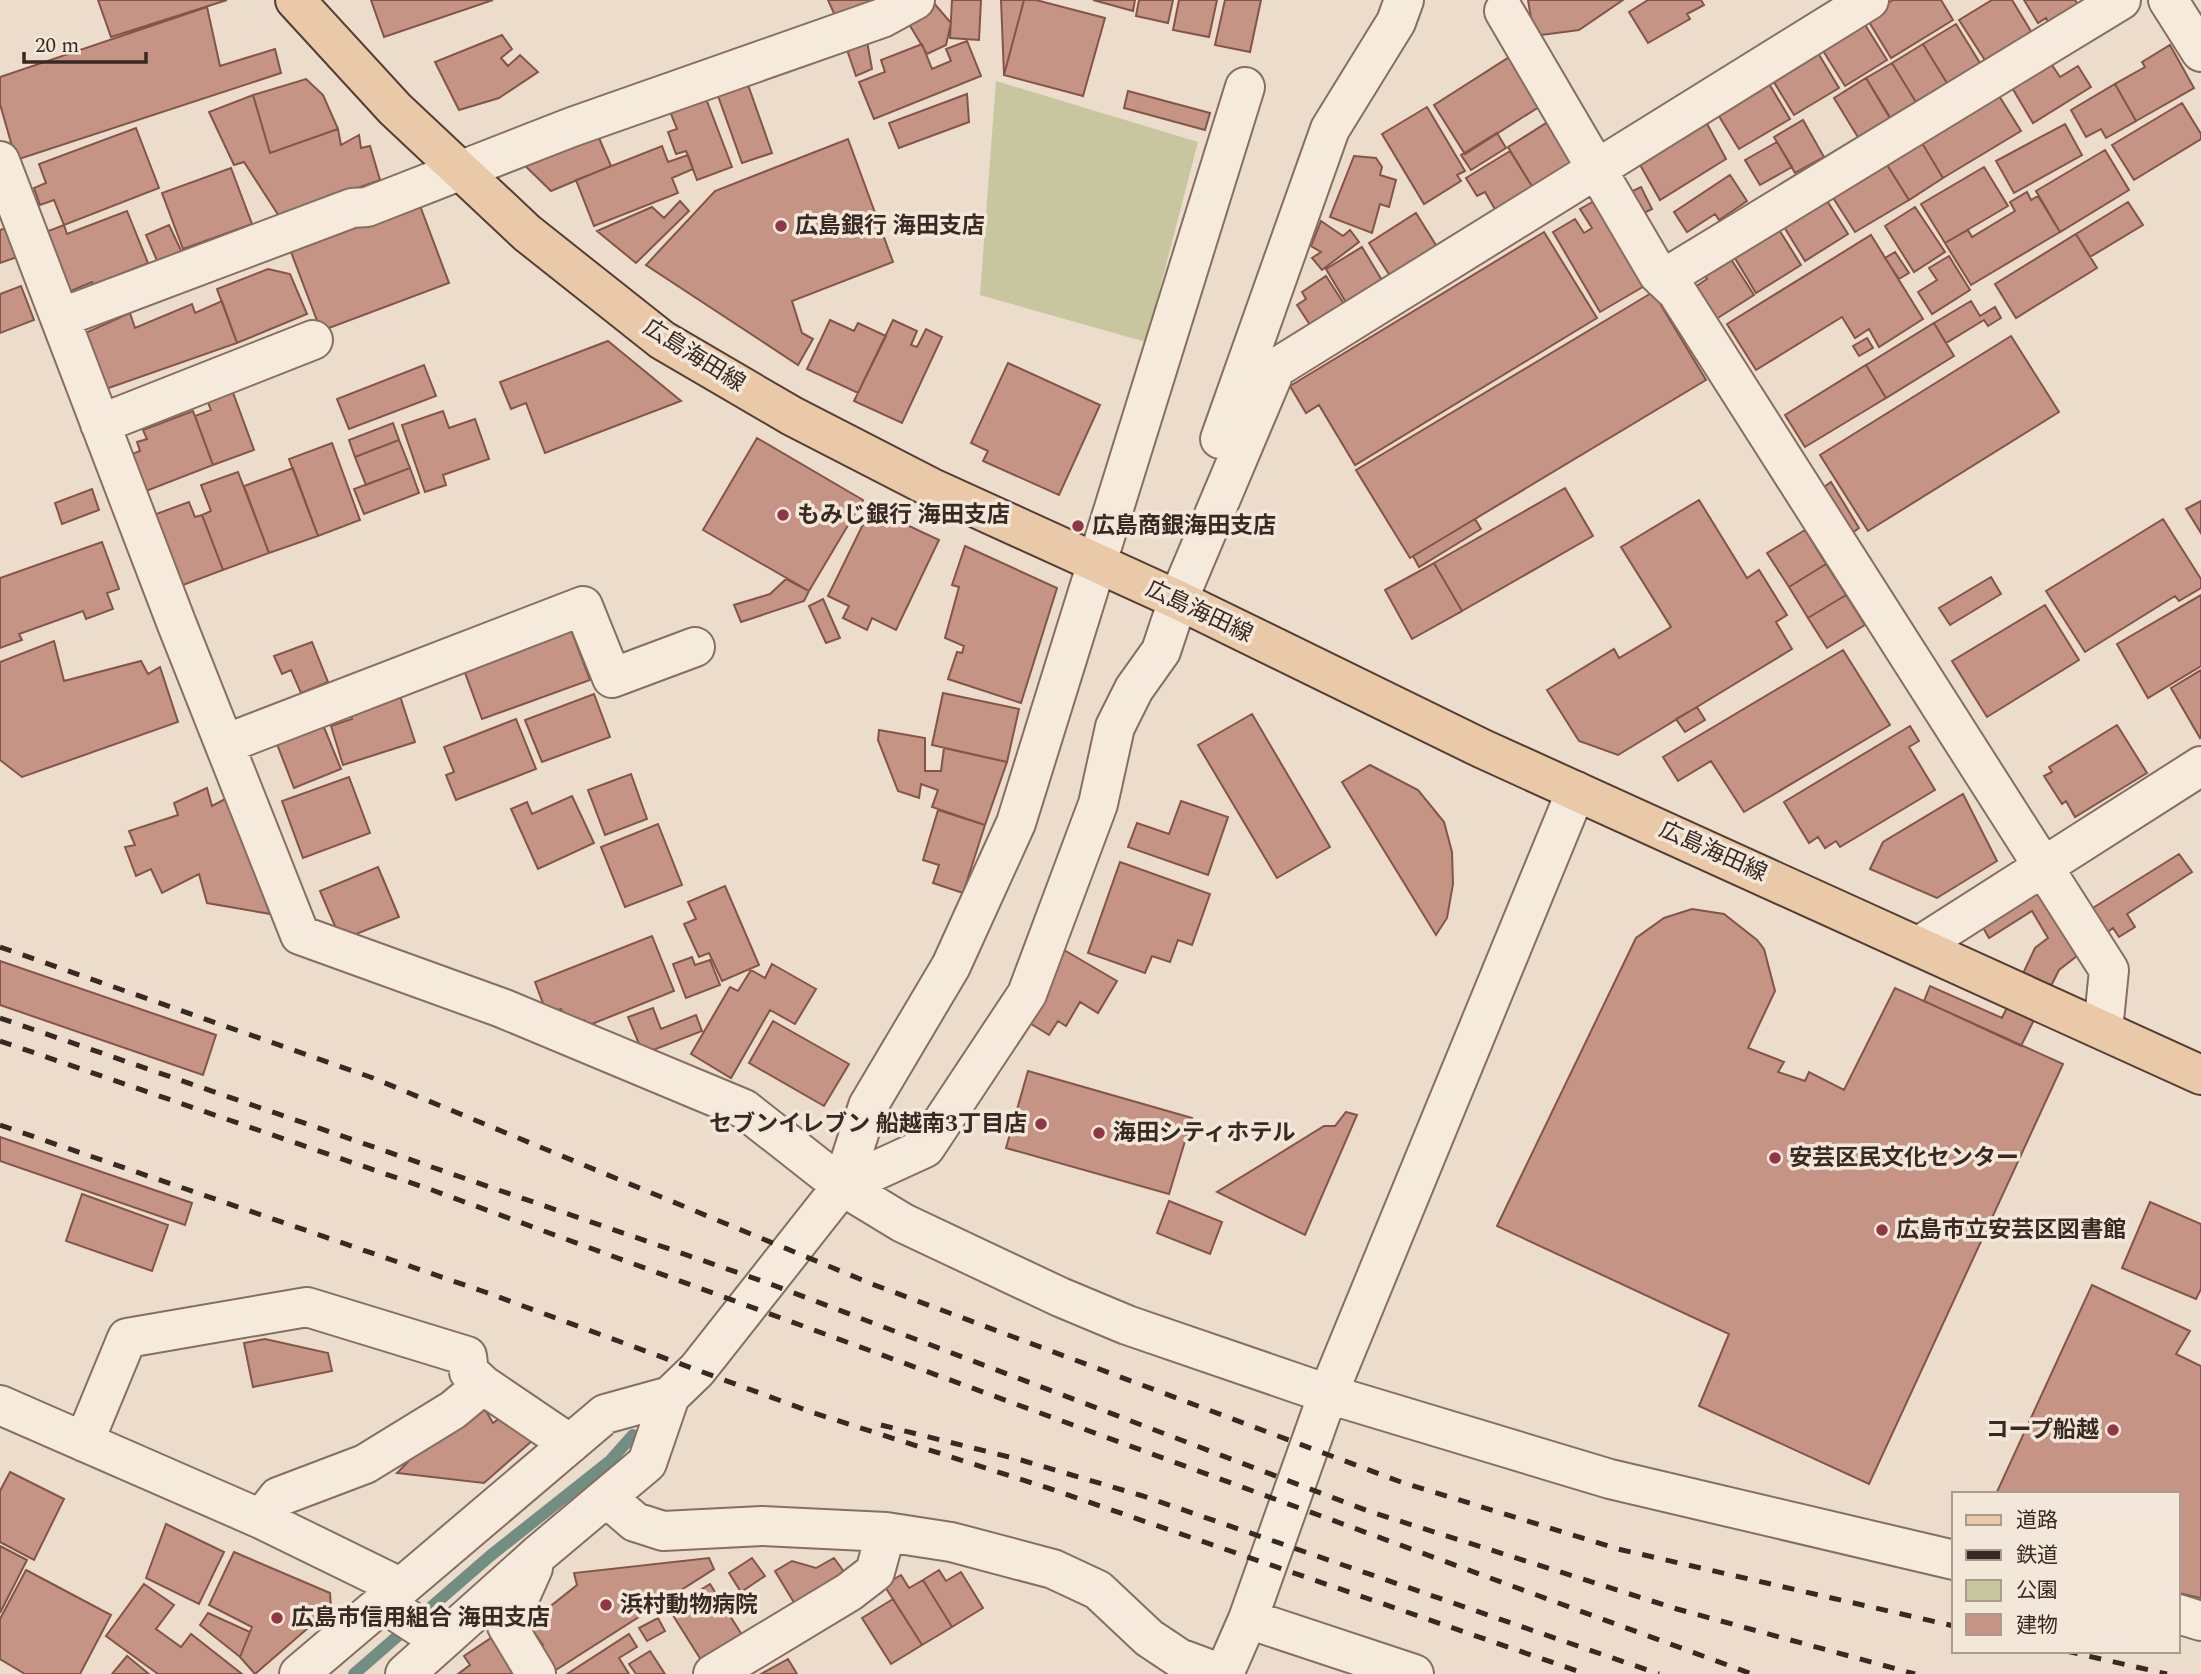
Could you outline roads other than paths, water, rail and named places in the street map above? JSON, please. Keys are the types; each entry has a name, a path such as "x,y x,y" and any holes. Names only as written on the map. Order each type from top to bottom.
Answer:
{"main road":[{"name":"広島海田線","path":"295,0 395,109 527,233 662,340 792,416 930,487 1169,596 1483,749 2201,1075"}],"street":[{"path":"60,318 352,208 367,207 459,169 882,18 915,0"},
{"path":"1198,553 1196,508 1330,129 1396,22 1404,0"},
{"path":"842,1186 925,1148 1027,994 1098,804 1115,727 1134,689 1161,651 1169,596 1198,553 1276,368 1869,0"},
{"path":"1663,279 2121,0"},
{"path":"2168,0 2201,52"},
{"path":"1504,11 1663,279 1677,292 2109,970 2103,1030"},
{"path":"299,1674 418,1617 540,1553 647,1463 670,1396 697,1370 842,1186 868,1106 951,966 1016,823 1106,569 1245,87"},
{"path":"0,161 300,935 502,1008 744,1109 842,1186 903,1223 1060,1297 1127,1325 1328,1394 1610,1479 1952,1560"},
{"path":"100,424 313,340"},
{"path":"225,744 583,606 612,678 695,648"},
{"path":"1919,946 2201,766"},
{"path":"607,1498 635,1522 663,1531 762,1526 886,1532 951,1542 1053,1569 1098,1590 1149,1638 1179,1658 1223,1674 1248,1619 1328,1394 1576,790"},
{"path":"84,1442 127,1338 307,1307 467,1356 469,1371 483,1385 570,1444"},
{"path":"261,1519 278,1497 365,1464 453,1410 483,1385"},
{"path":"405,1674 418,1617 570,1444 605,1414 670,1396"},
{"path":"0,1405 261,1519 418,1617 507,1626"},
{"path":"713,1674 849,1591 875,1572 886,1532"},
{"path":"507,1626 540,1553"},
{"path":"2180,1616 2201,1621"},
{"path":"1248,1619 1414,1674"},
{"path":"507,1626 536,1674"}],"waterway":[{"path":"354,1674 490,1556 610,1461 633,1435"}],"railway":[{"path":"0,947 373,1078 872,1284 1401,1482 1618,1549 1952,1626"},
{"path":"0,1018 765,1282 1368,1511 1677,1609 1915,1674"},
{"path":"0,1041 432,1190 1752,1674"},
{"path":"0,1125 485,1292 814,1413 1051,1489 1586,1674"},
{"path":"881,1425 1021,1460 1143,1496 1659,1674"},
{"path":"2075,1653 2167,1674"}],"place":[{"name":"広島銀行 海田支店","path":"781,226"},
{"name":"もみじ銀行 海田支店","path":"783,515"},
{"name":"広島商銀海田支店","path":"1078,526"},
{"name":"セブンイレブン 船越南3丁目店","path":"1041,1124"},
{"name":"海田シティホテル","path":"1099,1133"},
{"name":"安芸区民文化センター","path":"1775,1158"},
{"name":"広島市立安芸区図書館","path":"1882,1230"},
{"name":"コープ船越","path":"2113,1430"},
{"name":"浜村動物病院","path":"606,1605"},
{"name":"広島市信用組合 海田支店","path":"277,1618"}]}
